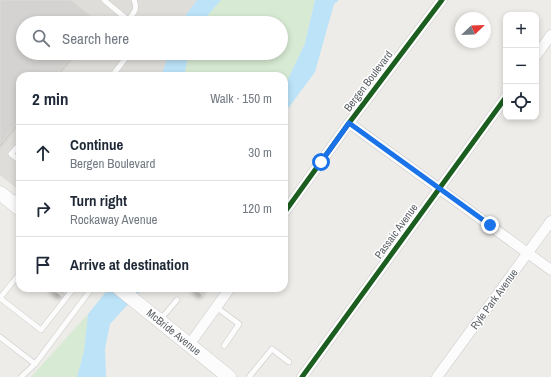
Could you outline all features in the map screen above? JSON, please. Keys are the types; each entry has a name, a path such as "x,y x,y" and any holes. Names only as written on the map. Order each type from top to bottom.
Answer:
{"main road":[{"path":"0,193 16,201"},
{"name":"McBride Avenue","path":"124,292 229,377"}],"street":[{"name":"Bergen Boulevard","path":"288,207 349,123 442,0"},
{"path":"539,52 551,35"},
{"name":"Passaic Avenue","path":"302,377 503,101"},
{"path":"349,123 551,270"},
{"name":"Ryle Park Avenue","path":"437,377 551,221"},
{"path":"189,344 227,292"}],"lane":[{"path":"104,0 122,16"},
{"path":"132,16 137,5 134,0"},
{"path":"115,72 124,60"},
{"path":"16,148 11,154 16,158"},
{"path":"16,277 0,298 41,330 71,292"},
{"path":"21,377 35,364 89,292"},
{"path":"159,320 177,300"},
{"path":"216,307 239,324 224,346"},
{"path":"0,336 35,364"},
{"path":"250,377 272,349 289,362"}],"shaded area":[{"path":"0,0 197,0 185,16 16,16 16,60 167,60 162,72 16,72 16,188 0,175"}],"green space":[{"path":"221,0 315,0 305,43 288,79 288,72 185,72 187,60 288,60 288,16 207,16"},
{"path":"88,314 84,351 77,377 31,377"}],"water":[{"path":"197,0 221,0 207,16 185,16"},
{"path":"315,0 339,0 334,4 315,72 288,109 288,79 305,43"},
{"path":"167,60 187,60 185,72 162,72"},
{"path":"106,292 139,292 110,324 105,349 106,377 77,377 84,351 88,314"}],"building":[{"path":"0,0 71,0 91,16 16,16 16,60 68,60 58,72 16,72 16,124 0,144"},
{"path":"57,292 66,292 62,296"}],"cycle path":[{"path":"288,207 349,123 442,0"},
{"path":"302,377 503,101"}],"route":[{"path":"321,162 349,123 490,225"}]}
